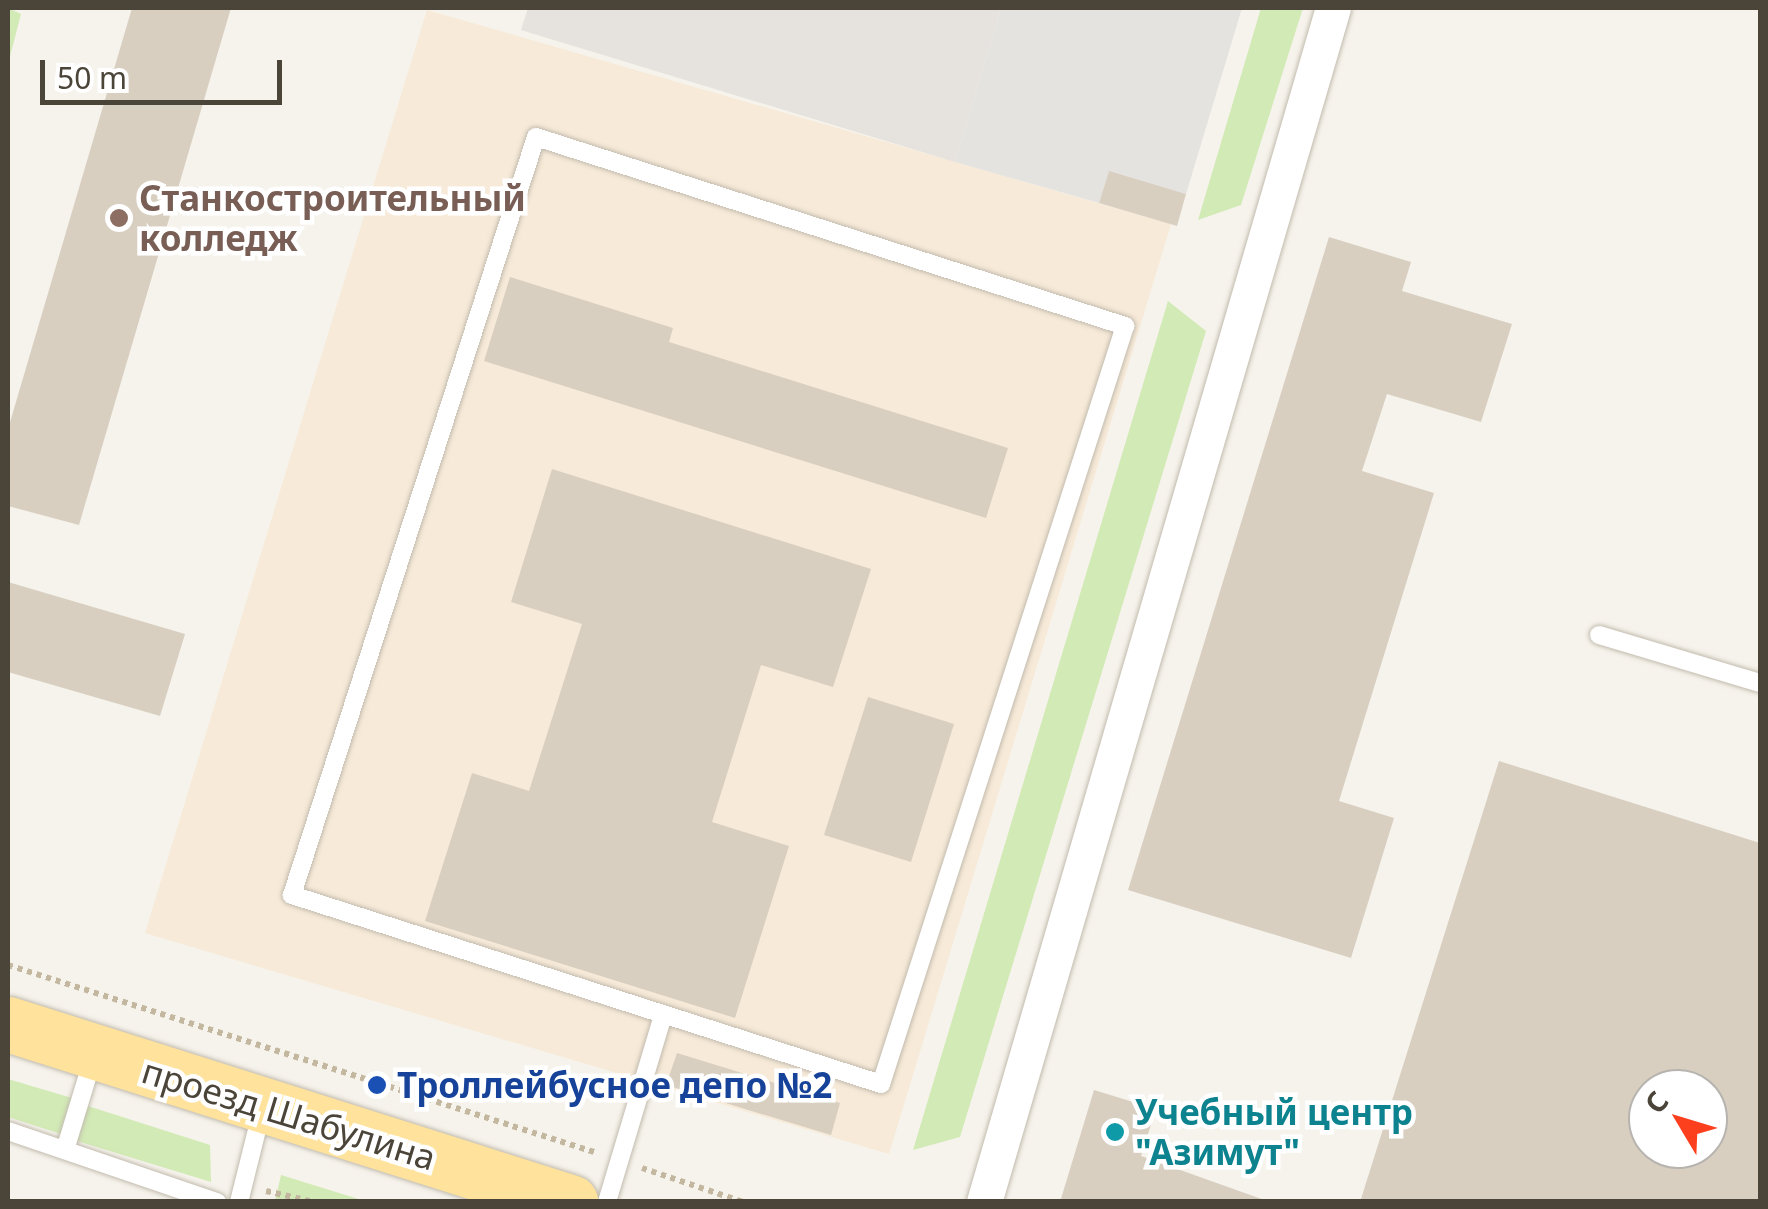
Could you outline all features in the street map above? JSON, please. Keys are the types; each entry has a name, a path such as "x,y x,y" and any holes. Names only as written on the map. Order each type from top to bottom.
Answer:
{"main road":[{"name":"проезд Шабулина","path":"8,1024 263,1105 496,1190 570,1202"}],"street":[{"path":"984,1202 1333,8"}],"lane":[{"path":"536,137 1125,326 880,1084 663,1015 292,895 536,137"},
{"path":"1599,635 1760,684"},
{"path":"607,1202 663,1015"},
{"path":"65,1150 95,1054"},
{"path":"240,1202 263,1105"},
{"path":"8,1131 217,1202"}],"path":[{"path":"8,965 742,1202"}],"shaded area":[{"path":"528,8 1001,8 955,162 521,30"},
{"path":"1001,8 1242,8 1186,194 1109,172 1099,203 955,162"},
{"name":"Троллейбусное депо №2","path":"427,10 1171,224 889,1154 145,933"}],"green space":[{"path":"8,8 21,14 8,64"},
{"path":"1261,8 1303,8 1241,205 1198,220"},
{"path":"1168,301 1206,331 960,1137 913,1150"},
{"path":"8,1079 72,1098 61,1134 8,1117"},
{"path":"88,1106 210,1145 211,1182 77,1141"},
{"path":"281,1175 365,1201 275,1201"}],"building":[{"name":"Станкостроительный колледж","path":"132,8 231,8 79,525 8,506 8,429"},
{"path":"1109,171 1186,194 1177,226 1099,203"},
{"path":"1329,237 1411,262 1402,291 1512,324 1481,422 1387,394 1362,471 1434,493 1339,801 1394,818 1351,958 1128,890"},
{"path":"510,277 673,328 669,342 1008,448 986,518 484,361"},
{"path":"552,469 871,569 833,687 761,665 712,822 789,846 735,1018 425,921 472,773 529,791 582,624 511,602"},
{"path":"8,582 185,634 160,716 8,672"},
{"path":"868,697 954,724 911,862 824,835"},
{"path":"1499,761 1760,843 1760,1202 1360,1202"},
{"path":"677,1053 840,1103 831,1135 666,1085"},
{"name":"Учебный центр \"Азимут\"","path":"1094,1090 1156,1109 1141,1156 1270,1202 1060,1202"}],"place":[{"name":"Станкостроительный колледж","path":"119,218"},
{"name":"Троллейбусное депо №2","path":"377,1085"},
{"name":"Учебный центр \"Азимут\"","path":"1115,1132"}]}
